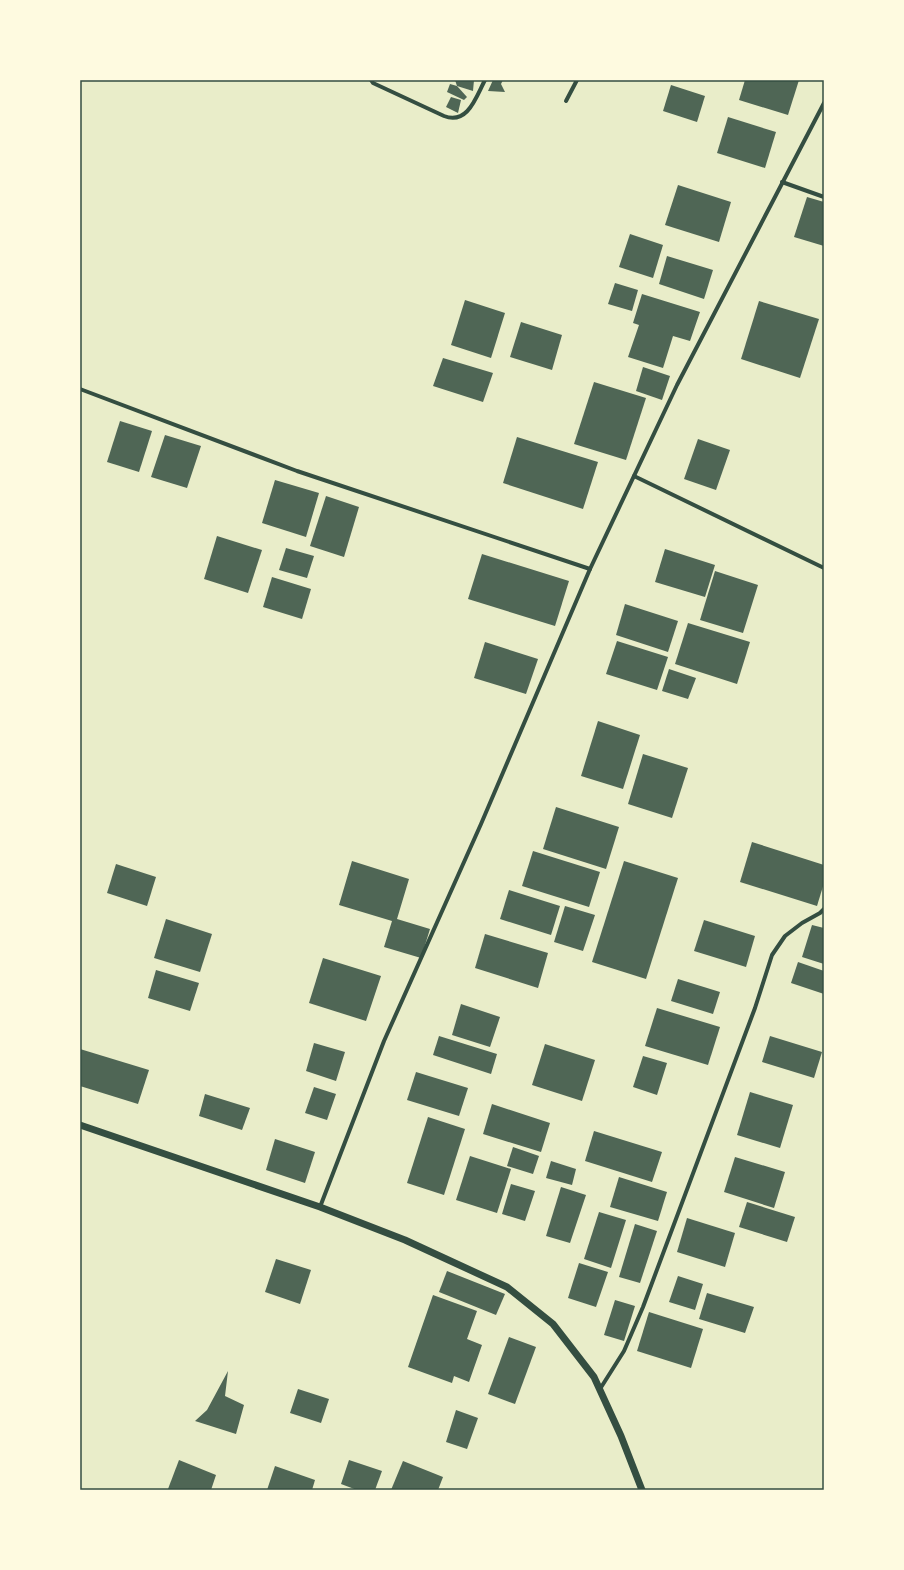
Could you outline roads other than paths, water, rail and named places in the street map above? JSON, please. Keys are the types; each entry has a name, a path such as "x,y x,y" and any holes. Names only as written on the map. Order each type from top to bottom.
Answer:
{"street":[{"path":"371,80 373,83 444,116 455,119 460,118 471,107 485,80"},
{"path":"566,101 577,80"},
{"path":"320,1206 384,1041 481,824 590,569 676,385 824,103"},
{"path":"782,182 824,197"},
{"path":"80,389 297,471 590,569"},
{"path":"634,476 824,568"},
{"path":"600,1389 624,1351 643,1307 755,1008 772,955 785,936 802,922 820,913 824,909"},
{"path":"80,1125 320,1206 405,1240 507,1287 553,1324 594,1377 621,1436 642,1490"}]}
